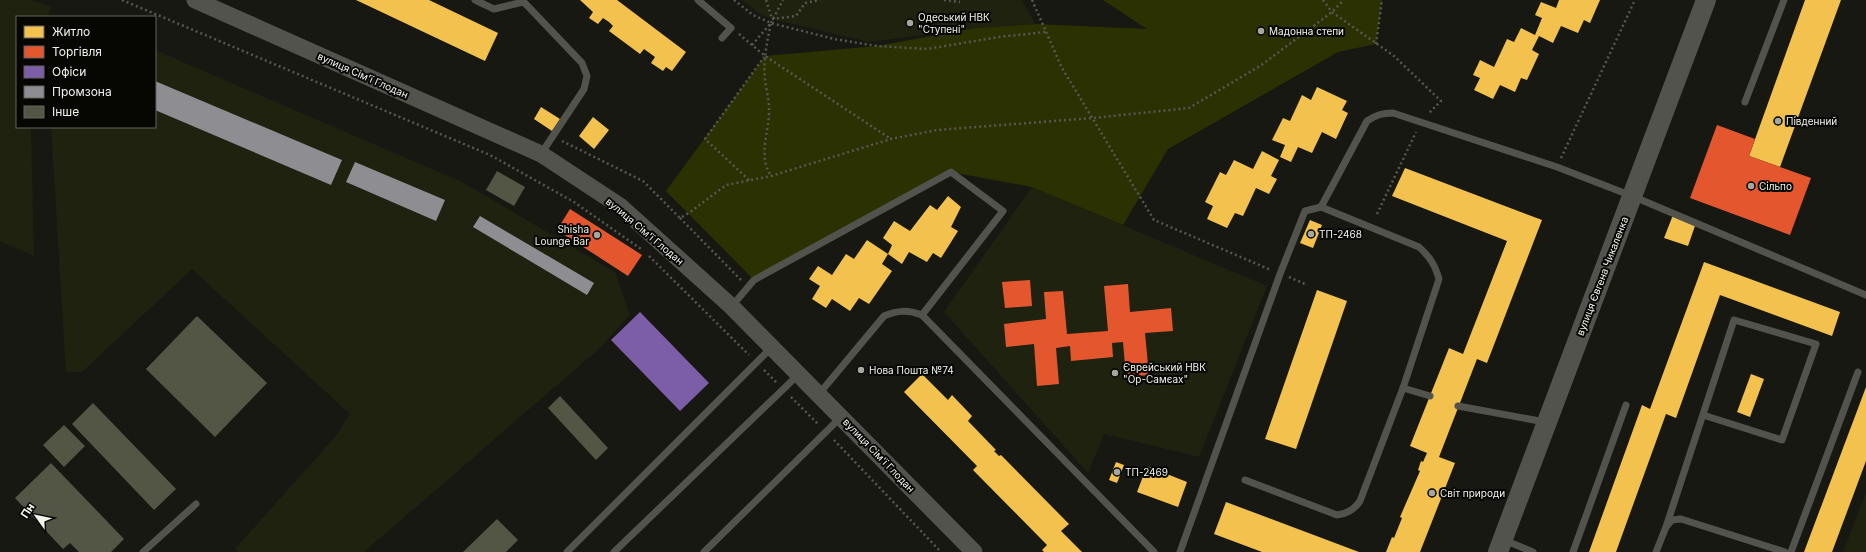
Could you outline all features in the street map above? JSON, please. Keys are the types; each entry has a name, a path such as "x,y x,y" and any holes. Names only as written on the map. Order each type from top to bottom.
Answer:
{"main road":[{"name":"вулиця Євгена Чикаленка","path":"1501,546 1706,0"}],"street":[{"name":"вулиця Сім'ї Глодан","path":"195,0 541,154 620,206 731,306 974,552"}],"lane":[{"path":"475,0 494,10 523,1 586,69 586,83 584,89 541,154"},
{"path":"698,0 731,28 722,38"},
{"path":"1745,102 1784,0"},
{"path":"1321,207 1367,121 1374,116 1383,113 1393,113 1557,167 1632,196 1866,295"},
{"path":"731,306 754,280 951,172 1003,210 922,315"},
{"path":"1180,552 1280,274 1305,210 1321,207 1419,247 1429,255 1436,266 1438,279 1403,388 1360,501 1350,511 1337,515 1245,480"},
{"path":"819,394 884,316 893,312 904,310 922,315 1154,552"},
{"path":"1656,552 1666,527 1734,320 1816,344 1782,440 1703,415"},
{"path":"567,552 772,347"},
{"path":"1791,552 1858,372"},
{"path":"614,552 799,374"},
{"path":"1403,388 1430,396"},
{"path":"1573,552 1626,405"},
{"path":"1458,406 1547,422"},
{"path":"704,552 841,416"},
{"path":"142,552 196,504"},
{"path":"1666,527 1672,520 1681,519 1785,552"},
{"path":"1501,546 1533,552"}],"path":[{"path":"122,0 490,155 574,202 643,250"},
{"path":"734,0 753,15 771,23 834,39 877,46 927,49 999,37 1047,32"},
{"path":"766,0 772,19"},
{"path":"771,176 766,168 765,137 769,111 765,79 765,56 772,19 783,0"},
{"path":"772,19 796,16 805,3 820,0"},
{"path":"944,0 960,2 957,0"},
{"path":"1032,0 1062,68 1154,220 1305,284"},
{"path":"1323,0 1332,12 1394,56 1441,101 1420,122 1377,214"},
{"path":"680,218 726,185 771,176 891,139 937,130 1093,118 1189,108 1260,66 1332,12 1344,0"},
{"path":"1376,44 1382,0"},
{"path":"1557,167 1635,0"},
{"path":"752,45 771,23"},
{"path":"731,28 765,56 891,139"},
{"path":"749,180 705,139 765,56"},
{"path":"553,136 643,181 748,287"},
{"path":"648,255 784,389 941,552"}],"shaded area":[{"path":"0,0 32,0 51,7 47,16 16,16 16,128 31,128 34,256 0,241"},
{"name":"Одеський НВК \"Ступені\"","path":"742,0 1022,0 1035,24 975,28 869,42 772,19 761,15"},
{"path":"156,50 462,182 615,272 630,315 601,347 364,552 238,552 235,549 335,437 350,414 192,269 82,372 66,372 51,128 156,128"},
{"name":"Єврейський НВК \"Ор-Самєах\"","path":"1032,187 1267,286 1199,457 1104,434 1088,473 944,312"},
{"path":"1866,493 1866,552 1843,552"}],"green space":[{"path":"1103,0 1382,0 1376,44 1338,52 1168,149 1123,225 1032,187 951,172 754,280 666,191 765,56 877,46 975,28 1035,24 1147,29"}],"building: Житло":[{"path":"356,0 429,0 498,33 485,61"},
{"path":"580,0 617,0 686,52 672,71 666,67 663,71 651,63 655,57 644,49 640,54 609,31 613,26 609,22 603,18 598,24 589,18 593,12"},
{"path":"1559,0 1600,0 1590,23 1584,20 1578,33 1561,26 1553,43 1539,36 1532,50 1539,54 1527,80 1521,78 1515,92 1500,85 1493,99 1474,90 1480,78 1473,75 1480,60 1494,67 1507,39 1514,42 1521,28 1535,35 1542,18 1535,15 1541,2 1556,8"},
{"path":"1805,0 1841,0 1780,167 1749,156"},
{"path":"1317,87 1347,101 1342,110 1348,113 1336,139 1322,132 1312,153 1298,147 1291,162 1280,157 1285,145 1272,140 1283,118 1290,121 1302,95 1311,100"},
{"path":"541,107 560,119 552,131 534,119"},
{"path":"593,117 609,130 594,149 579,136"},
{"path":"1262,151 1279,160 1271,176 1277,179 1269,194 1256,188 1243,216 1235,213 1227,228 1207,219 1213,206 1205,202 1220,172 1226,175 1234,160 1253,169"},
{"path":"1405,168 1542,220 1487,363 1477,359 1439,457 1455,463 1420,552 1386,552 1392,537 1394,538 1402,518 1400,517 1420,471 1418,470 1421,461 1423,462 1427,453 1410,446 1449,348 1463,354 1507,241 1392,196"},
{"path":"948,196 961,207 951,227 958,231 941,258 933,253 927,262 909,252 902,264 888,254 892,245 883,238 894,221 910,231 930,205 937,210"},
{"path":"1673,215 1696,223 1688,246 1664,238"},
{"name":"ТП-2468","path":"1310,220 1322,225 1313,248 1300,243"},
{"path":"867,240 888,254 882,264 892,271 869,304 859,298 850,311 832,299 826,308 812,299 820,286 809,279 818,266 832,275 846,254 854,259"},
{"path":"1704,262 1840,312 1832,336 1720,295 1676,418 1666,414 1616,552 1589,552 1642,405 1650,409"},
{"path":"1317,290 1347,301 1296,449 1265,439"},
{"path":"922,374 948,400 952,395 972,416 968,421 996,450 994,451 999,456 1001,455 1069,524 1061,531 1082,552 1044,552 1042,550 1047,545 973,470 977,466 904,392"},
{"path":"1751,374 1764,379 1750,417 1737,412"},
{"path":"1866,387 1866,461 1832,552 1804,552"},
{"name":"ТП-2469","path":"1116,462 1124,465 1117,483 1109,480"},
{"path":"1147,466 1187,482 1178,507 1137,492"},
{"path":"1226,502 1359,552 1262,552 1214,534"}],"building: Торгівля":[{"name":"Сільпо","path":"1717,125 1755,139 1749,156 1811,178 1790,235 1690,198"},
{"path":"570,209 642,255 628,276 557,230"},
{"path":"1030,280 1032,306 1005,308 1002,282"},
{"path":"1128,284 1130,312 1171,308 1173,331 1145,333 1149,375 1126,377 1123,342 1112,343 1113,357 1071,361 1070,346 1056,348 1059,384 1037,386 1034,344 1006,347 1004,324 1046,319 1044,292 1063,291 1067,334 1108,331 1104,286"}],"building: Офіси":[{"path":"640,312 709,383 680,411 611,340"}],"building: Промзона":[{"path":"156,81 342,160 331,185 156,110"},
{"path":"355,162 445,200 436,221 346,182"},
{"path":"480,216 594,283 587,295 473,227"}],"building: Інше":[{"path":"497,171 525,187 514,206 486,190"},
{"path":"197,316 267,383 215,437 146,369"},
{"path":"560,396 608,448 596,460 548,408"},
{"path":"93,403 176,489 154,510 72,424"},
{"path":"64,425 85,446 64,467 43,445"},
{"path":"51,463 124,539 111,552 79,552 70,543 63,549 15,498"},
{"path":"497,519 518,540 506,552 463,552"}],"place":[{"name":"Одеський НВК \"Ступені\"","path":"910,23"},
{"name":"Мадонна степи","path":"1261,31"},
{"name":"Південний","path":"1778,121"},
{"name":"Сільпо","path":"1751,186"},
{"name":"ТП-2468","path":"1311,234"},
{"name":"Shisha Lounge Bar","path":"597,235"},
{"name":"Нова Пошта №74","path":"861,370"},
{"name":"Єврейський НВК \"Ор-Самєах\"","path":"1115,373"},
{"name":"ТП-2469","path":"1117,472"},
{"name":"Світ природи","path":"1432,493"}]}
